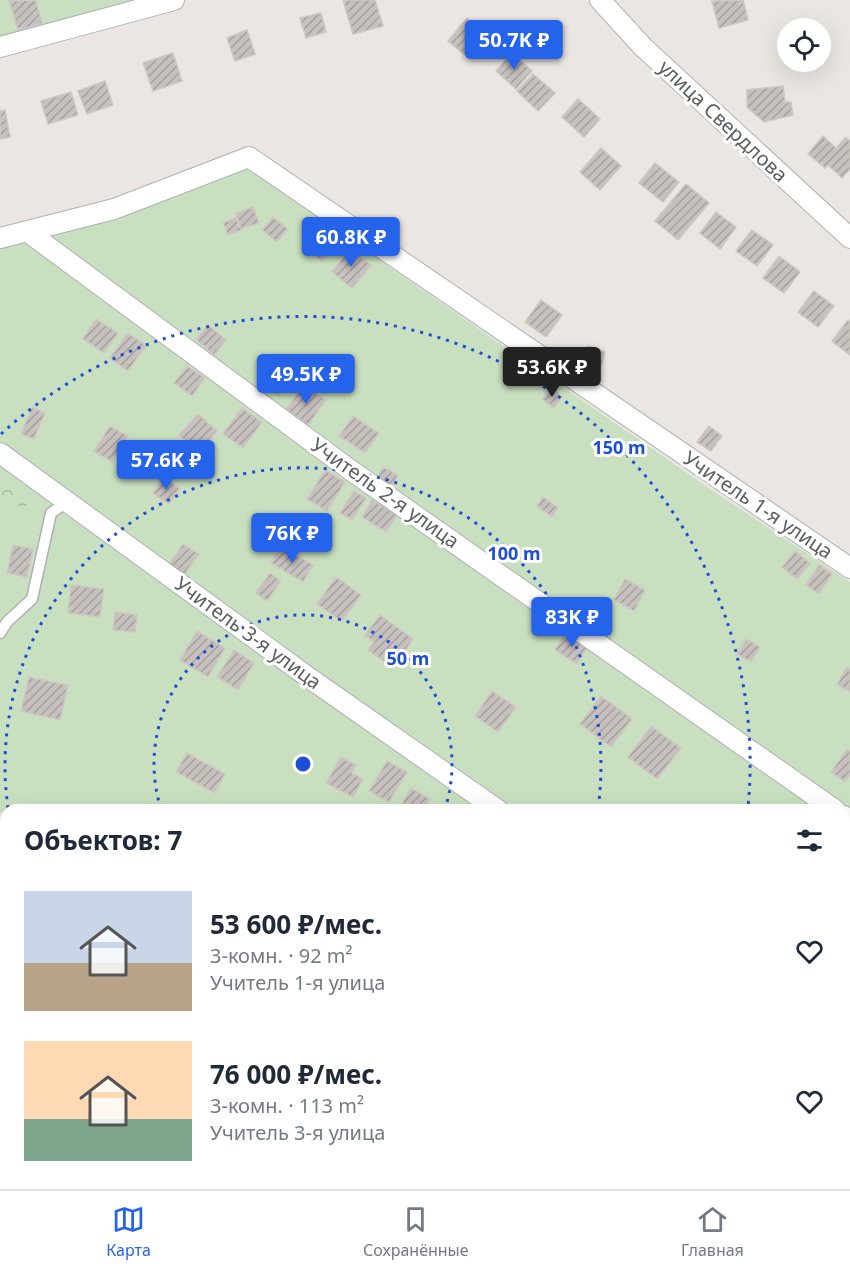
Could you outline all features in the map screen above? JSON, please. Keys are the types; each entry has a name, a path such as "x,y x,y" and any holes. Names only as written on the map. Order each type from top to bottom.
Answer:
{"street":[{"path":"0,47 174,0"},
{"name":"улица Свердлова","path":"600,0 643,47 850,238"},
{"name":"Учитель 1-я улица","path":"28,232 114,209 249,157 850,568"},
{"path":"0,238 28,232"},
{"name":"Учитель 2-я улица","path":"28,232 349,469 826,804"},
{"name":"Учитель 3-я улица","path":"0,453 308,678 489,804"}],"lane":[{"path":"0,633 7,622 32,599 51,513 67,502"}],"green space":[{"path":"0,0 145,0 0,42"},
{"path":"245,167 713,491 850,582 850,804 0,804 0,245"},
{"path":"0,471 24,490 30,506 0,506"}],"building":[{"path":"36,0 42,23 18,30 9,1"},
{"path":"343,0 375,0 383,26 353,34"},
{"path":"743,0 748,20 719,28 712,1"},
{"path":"321,13 326,32 306,38 300,18"},
{"path":"467,18 484,33 465,55 448,41"},
{"path":"247,30 255,54 235,61 227,38"},
{"path":"173,53 182,81 153,91 143,63"},
{"path":"512,53 532,71 516,89 496,71"},
{"path":"533,74 555,93 538,111 517,91"},
{"path":"105,81 113,105 87,114 78,91"},
{"path":"783,86 785,102 791,102 793,115 764,122 747,107 747,90"},
{"path":"71,92 78,115 48,124 41,101"},
{"path":"578,99 600,119 584,137 562,117"},
{"path":"5,110 10,137 0,139 0,111"},
{"path":"823,136 836,148 846,137 850,141 850,169 842,178 828,165 825,168 808,154"},
{"path":"601,148 621,166 600,190 580,172"},
{"path":"655,163 679,182 663,202 639,183"},
{"path":"686,184 709,203 678,240 655,221"},
{"path":"253,207 259,223 241,229 236,213"},
{"path":"716,212 736,227 720,249 700,233"},
{"path":"273,217 288,229 277,242 262,230"},
{"path":"236,218 241,230 228,235 223,223"},
{"path":"331,229 341,237 322,261 313,254"},
{"path":"752,230 773,245 757,266 736,251"},
{"path":"350,249 371,265 352,288 332,272"},
{"path":"779,256 800,272 784,293 763,278"},
{"path":"814,291 834,306 818,327 798,312"},
{"path":"541,300 562,315 546,337 525,322"},
{"path":"96,319 118,333 104,353 83,339"},
{"path":"848,320 850,322 850,355 832,341"},
{"path":"208,325 226,340 214,355 196,339"},
{"path":"128,333 146,346 128,371 110,358"},
{"path":"588,346 605,352 599,372 582,367"},
{"path":"187,366 205,378 192,396 174,383"},
{"path":"277,371 290,380 279,396 266,386"},
{"path":"304,385 326,400 308,425 286,409"},
{"path":"551,388 562,397 554,408 542,399"},
{"path":"32,407 45,413 34,439 21,434"},
{"path":"242,408 262,422 243,448 223,434"},
{"path":"198,414 217,431 198,452 179,435"},
{"path":"353,416 379,433 365,453 339,436"},
{"path":"110,426 128,436 112,462 94,451"},
{"path":"709,426 722,436 711,451 697,442"},
{"path":"383,467 398,475 392,487 376,479"},
{"path":"325,470 345,482 327,511 307,499"},
{"path":"164,477 180,489 169,504 153,493"},
{"path":"354,491 366,498 352,520 340,513"},
{"path":"543,497 558,508 552,517 537,506"},
{"path":"372,500 397,515 386,532 362,517"},
{"path":"183,544 199,554 184,575 169,565"},
{"path":"13,545 33,549 27,577 7,573"},
{"path":"282,546 313,565 303,582 271,563"},
{"path":"795,551 810,563 797,579 782,567"},
{"path":"819,565 832,574 819,594 806,585"},
{"path":"270,573 281,581 267,601 256,593"},
{"path":"336,577 361,595 342,621 317,604"},
{"path":"625,579 645,590 634,611 614,600"},
{"path":"71,585 104,589 100,617 68,613"},
{"path":"115,612 137,615 135,632 113,630"},
{"path":"380,615 413,639 399,659 391,653 385,662 368,650 374,642 365,635"},
{"path":"197,631 225,648 208,677 180,660"},
{"path":"566,632 588,646 577,664 555,650"},
{"path":"746,639 760,647 751,662 737,654"},
{"path":"234,650 254,663 238,690 217,677"},
{"path":"847,667 850,669 850,692 837,684"},
{"path":"29,677 68,685 60,720 21,711"},
{"path":"492,691 516,707 498,732 475,716"},
{"path":"601,696 632,719 611,747 580,724"},
{"path":"651,726 681,748 657,779 628,757"},
{"path":"847,749 850,751 850,775 845,782 831,772"},
{"path":"187,753 225,774 214,793 176,772"},
{"path":"341,757 356,765 352,773 363,779 353,797 326,783"},
{"path":"387,761 407,772 389,802 369,791"},
{"path":"411,788 430,799 427,804 402,804"}]}
